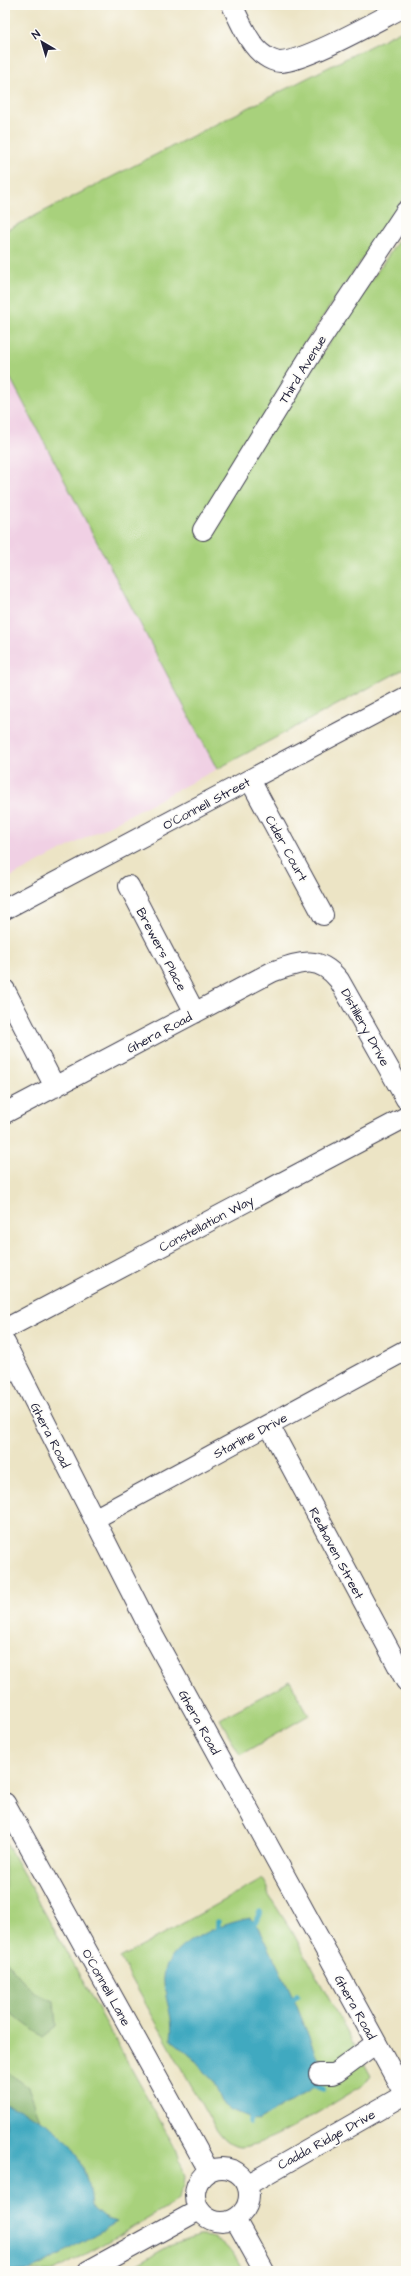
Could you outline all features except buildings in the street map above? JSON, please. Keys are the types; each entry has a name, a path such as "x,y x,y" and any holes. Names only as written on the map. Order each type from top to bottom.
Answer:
{"street":[{"path":"232,5 254,45 265,56 278,62 293,60 314,52 406,6"},
{"name":"Third Avenue","path":"203,530 323,334 406,211"},
{"name":"O'Connell Street","path":"5,908 405,701"},
{"name":"Cider Court","path":"250,780 323,915"},
{"name":"Brewers Place","path":"129,886 195,1013"},
{"name":"Ghera Road","path":"5,1113 272,972 296,964 317,963"},
{"name":"Distillery Drive","path":"317,963 330,968 347,992 406,1099"},
{"path":"5,990 55,1087"},
{"name":"Constellation Way","path":"5,1329 406,1117"},
{"name":"Ghera Road","path":"5,1343 154,1637 376,2043 406,2095"},
{"name":"Starline Drive","path":"94,1519 406,1350"},
{"name":"Redhaven Street","path":"269,1425 406,1681"},
{"name":"O'Connell Lane","path":"5,1803 209,2171"},
{"path":"318,2074 332,2074 337,2072 376,2043"},
{"name":"Cadda Ridge Drive","path":"247,2185 406,2095"},
{"path":"227,2168 242,2177 247,2185 249,2200 246,2208 235,2219 227,2222 211,2220 199,2210 195,2198 197,2184 209,2171 227,2168"},
{"path":"88,2271 199,2210"},
{"path":"235,2219 264,2271"}],"shaded area":[{"path":"5,368 217,769 5,880"}],"green space":[{"path":"406,28 406,195 294,359 306,378 406,229 406,668 217,769 5,368 5,231"},
{"path":"290,1681 309,1715 240,1755 220,1719"},
{"path":"5,1841 177,2151 185,2177 184,2186 178,2198 165,2209 55,2271 5,2271"},
{"path":"263,1879 268,1888 268,1894 293,1933 371,2076 364,2085 302,2122 266,2140 239,2147 227,2142 214,2126 120,1958"},
{"path":"5,1960 34,1993 54,2001 56,2027 43,2037 5,2009"},
{"path":"5,2070 28,2087 46,2135 5,2184"},
{"path":"199,2236 207,2236 226,2246 243,2271 125,2271 169,2246"}],"water":[{"path":"250,1918 259,1927 296,2004 322,2070 320,2080 309,2090 258,2121 232,2110 222,2102 213,2081 194,2059 171,2039 171,2017 164,1984 165,1970 172,1958 182,1947 209,1931"},
{"path":"5,2104 41,2120 55,2129 66,2140 76,2152 83,2167 88,2184 91,2205 107,2219 117,2222 30,2271 5,2271 5,2158 8,2152 5,2140"}],"waterway":[{"path":"253,1928 260,1912"},
{"path":"218,1922 218,1933"},
{"path":"289,2003 297,1996"},
{"path":"308,2082 323,2088"},
{"path":"250,2122 254,2111"}]}
